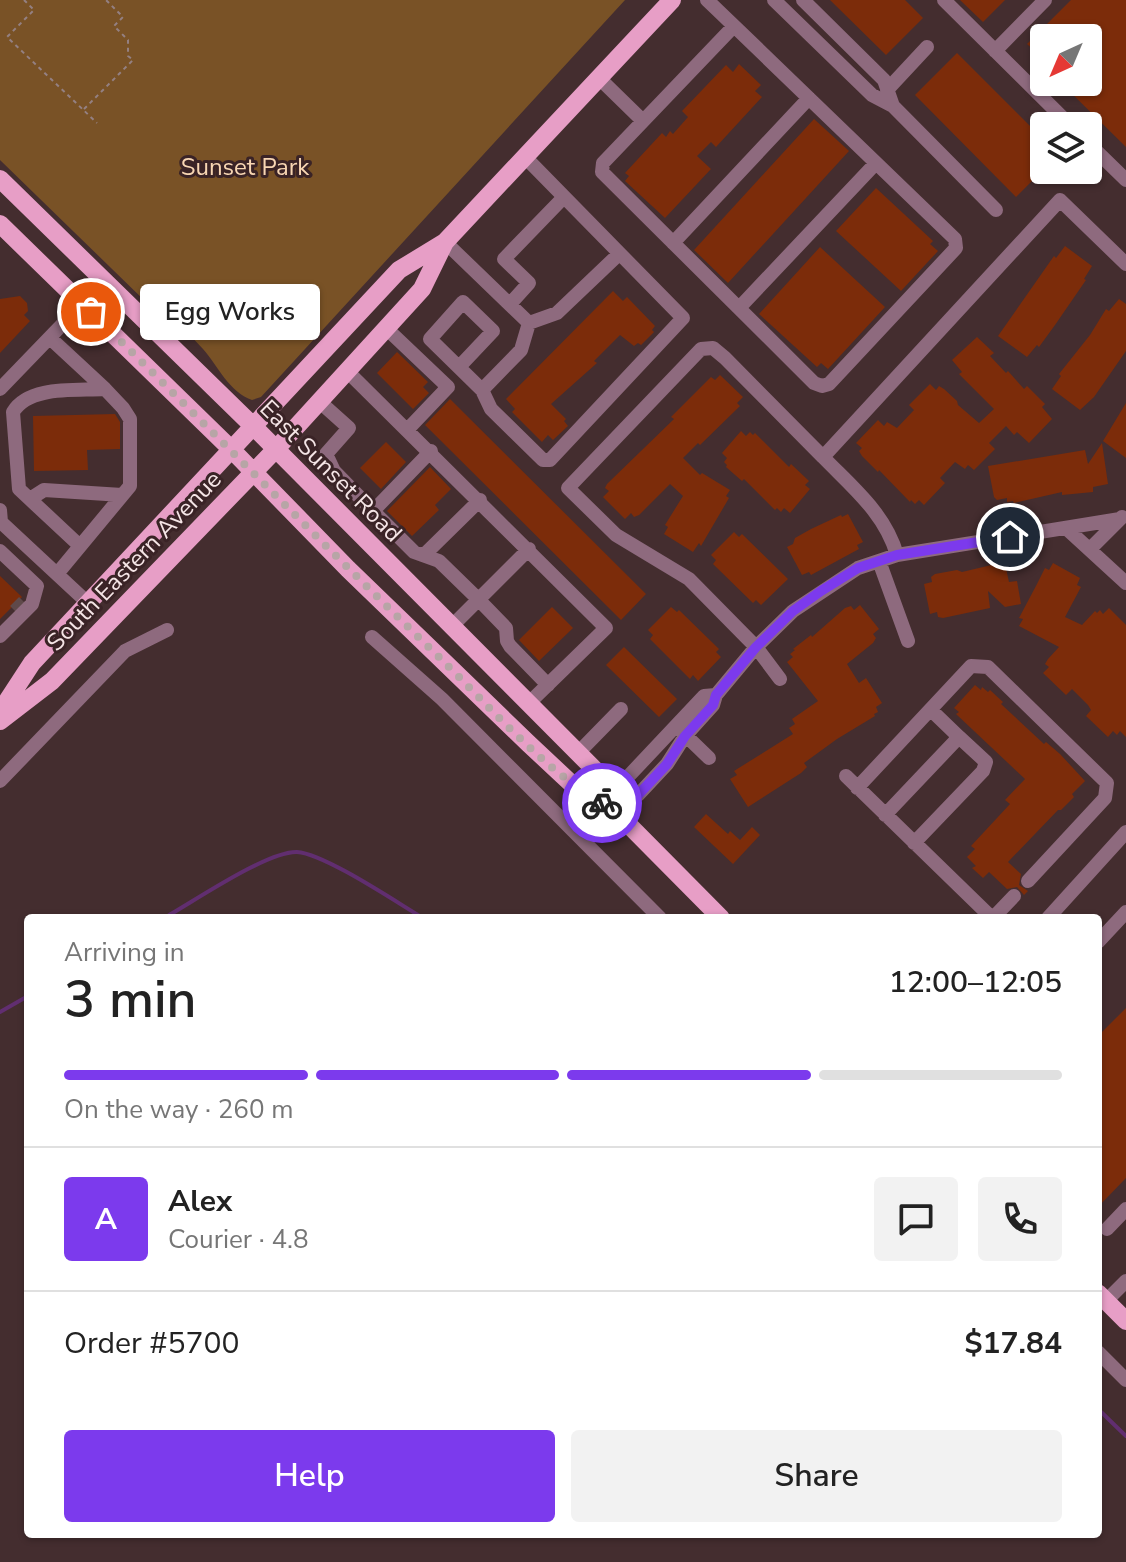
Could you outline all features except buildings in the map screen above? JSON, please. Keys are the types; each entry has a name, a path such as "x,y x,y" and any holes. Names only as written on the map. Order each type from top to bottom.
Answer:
{"main road":[{"name":"South Eastern Avenue","path":"0,712 32,663 399,270 445,242 672,0"},
{"name":"East Sunset Road","path":"0,179 254,427 598,773 612,808"},
{"name":"East Sunset Road","path":"0,224 233,451 338,560 529,744 576,788 612,808 717,914"},
{"name":"South Eastern Avenue","path":"0,721 52,681 348,372 422,289 445,242"},
{"path":"1102,1297 1126,1321"}],"street":[{"path":"707,0 809,98 955,239 956,248 829,384 822,386 814,383 602,172 603,163 734,26"},
{"path":"774,0 872,95 893,106 996,210"},
{"path":"803,0 884,80 893,106"},
{"path":"944,0 1057,112"},
{"path":"995,51 1045,0"},
{"path":"887,90 927,47"},
{"path":"600,79 642,120"},
{"path":"673,243 809,98"},
{"path":"1102,157 1126,180"},
{"path":"459,367 493,331 463,302 430,339 482,390 491,409 543,460 550,460 683,318 526,158"},
{"path":"739,308 876,163"},
{"path":"510,304 529,283 504,259 564,197"},
{"path":"823,457 1060,200 1126,264"},
{"path":"445,242 529,323"},
{"path":"529,323 557,313 619,254"},
{"path":"3,381 82,304"},
{"path":"482,390 521,350 529,323"},
{"path":"387,329 448,387 408,429"},
{"path":"50,338 105,389 130,419 130,486 57,574"},
{"path":"780,679 756,647 689,579 616,535 568,488 701,349 713,348 875,510 891,535 897,555"},
{"path":"348,372 606,628 529,703"},
{"path":"80,546 19,489 13,412 18,404 34,395 105,389"},
{"path":"320,402 349,428 326,454 334,471 414,552 439,561 478,599 506,628 510,646 548,685"},
{"path":"348,521 370,508 431,451"},
{"path":"315,488 334,471"},
{"path":"30,499 44,490 122,495"},
{"path":"424,555 480,500"},
{"path":"0,510 1,522 88,603"},
{"path":"612,808 624,781 680,731 704,696 716,695 756,647 793,611 858,568 897,555 1123,516"},
{"path":"1091,548 1123,516"},
{"path":"1066,528 1126,583"},
{"path":"452,626 529,549"},
{"path":"0,551 37,586 0,625"},
{"path":"879,561 908,641"},
{"path":"0,636 32,604 24,603"},
{"path":"0,781 125,651 167,630"},
{"path":"372,637 442,699 656,914"},
{"path":"857,788 971,666 988,667 1107,783 1105,798 1028,881"},
{"path":"578,753 621,709"},
{"path":"914,843 983,771 986,762 931,710"},
{"path":"680,731 709,758"},
{"path":"885,815 959,737"},
{"path":"846,776 988,914"},
{"path":"1052,914 1126,832"},
{"path":"996,914 1014,896"},
{"path":"1102,938 1126,912"},
{"path":"1107,1229 1126,1209"},
{"path":"1102,1297 1126,1281"},
{"path":"1102,1356 1126,1380"}],"path":[{"path":"24,0 34,10 7,37 97,123"},
{"path":"84,110 133,60 128,56 128,40 114,26 123,17 106,0"}],"green space":[{"name":"Sunset Park","path":"0,0 625,0 261,397 252,400 230,385 191,336 148,304 0,160"}],"waterway":[{"path":"171,914 249,868 297,852 325,861 416,914"},
{"path":"0,1012 24,998"},
{"path":"1102,1413 1126,1436"}],"tunnel":[{"path":"15,611 24,602"}],"way so far":[{"path":"91,312 348,569 529,744 576,788 602,803"}],"place":[{"name":"Egg Works","path":"91,312"}],"route":[{"path":"602,803 612,808 638,795 667,764 685,736 713,705 716,695 756,647 793,611 821,591 858,568 897,555 1010,537"}]}
